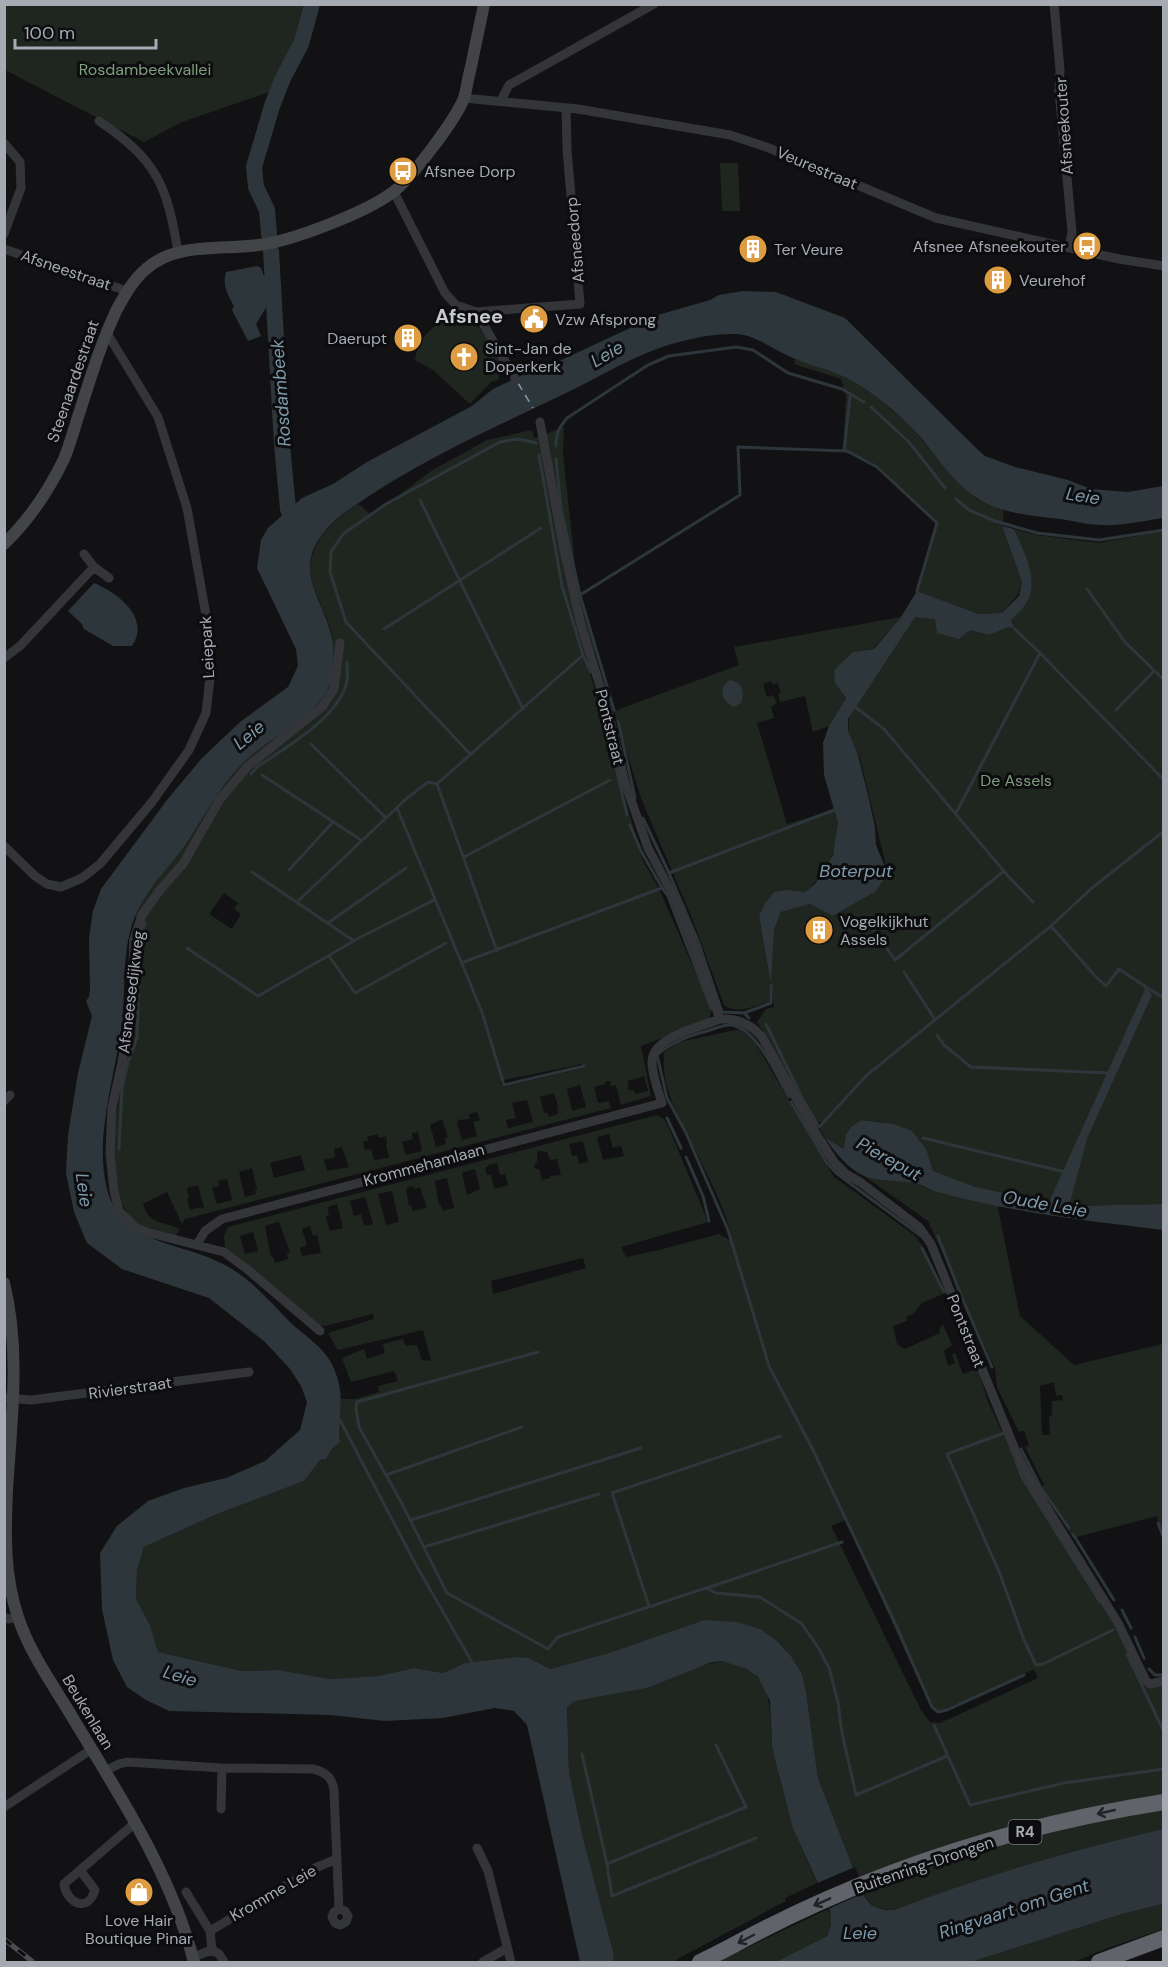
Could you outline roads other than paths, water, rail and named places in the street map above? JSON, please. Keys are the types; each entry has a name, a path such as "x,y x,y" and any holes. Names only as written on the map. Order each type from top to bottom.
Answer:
{"highway":[{"name":"Buitenring-Drongen","path":"700,1962 793,1915 890,1873 986,1842 1052,1824 1118,1809 1164,1802"},
{"path":"1099,1962 1164,1938"}],"street":[{"name":"Steenaardestraat","path":"4,544 17,532 44,494 64,458 106,333 127,291 144,270 158,259 178,252 261,245 290,238 347,216 394,192 408,179 424,158 464,98 484,4"},
{"path":"501,100 509,85 654,4"},
{"name":"Afsneekouter","path":"1054,4 1060,70 1059,91 1072,232 1069,248"},
{"name":"Veurestraat","path":"464,98 566,108 730,135 769,148 936,218 1069,248 1164,266"},
{"name":"Afsneedorp","path":"476,312 580,304 567,149 566,108"},
{"path":"99,121 135,147 155,171 168,201 178,252"},
{"path":"4,143 20,162 21,188 4,234"},
{"path":"394,192 445,293 456,305 476,312 516,380"},
{"name":"Afsneestraat","path":"4,249 127,291"},
{"name":"Leiepark","path":"4,846 35,876 47,884 61,887 82,878 100,864 152,802 189,750 206,713 211,669 209,632 187,508 158,417 106,333"},
{"name":"Pontstraat","path":"540,422 578,614 609,715 625,783 648,848 675,899 720,1019 727,1018 743,1022 756,1030 834,1162 846,1174 919,1227 931,1244 1018,1457 1036,1491 1118,1623 1146,1681 1150,1684 1164,1681"},
{"path":"84,554 94,567 109,578"},
{"path":"4,658 20,646 94,567"},
{"name":"Afsneesedijkweg","path":"320,1331 224,1252 146,1232 135,1227 119,1211 114,1191 110,1153 112,1107 122,1063 132,999 134,939 142,915 183,864 220,800 248,766 322,707 334,689 340,643"},
{"name":"Krommehamlaan","path":"197,1244 205,1231 222,1219 662,1103 652,1063 656,1047 671,1038 720,1019"},
{"name":"Beukenlaan","path":"4,1283 12,1318 13,1339 8,1399 5,1550 10,1586 18,1617 27,1642 136,1822 162,1872 181,1918 194,1960 212,1950"},
{"name":"Rivierstraat","path":"8,1399 32,1400 249,1372"},
{"path":"4,1617 8,1619 18,1617"},
{"path":"4,1807 92,1749"},
{"name":"Kromme Leie","path":"105,1771 127,1762 222,1768 313,1769 327,1774 333,1785 339,1909"},
{"path":"221,1809 222,1768"},
{"path":"80,1870 136,1822"},
{"path":"477,1848 488,1871 511,1962"},
{"name":"Kromme Leie","path":"210,1931 315,1868 337,1859"},
{"path":"186,1892 210,1931 212,1950 219,1954 224,1962"},
{"path":"483,1962 507,1948"}],"water":[{"path":"257,266 267,277 269,301 266,301 266,308 256,324 261,336 248,341 232,310 234,306 226,290 225,277 226,272"},
{"name":"Leie","path":"743,291 776,292 845,318 985,456 1091,489 1128,492 1163,486 1163,518 1125,524 1097,525 1019,514 989,505 969,493 909,425 864,388 828,370 786,355 751,337 719,334 673,343 652,351 477,436 395,480 343,514 329,527 314,548 310,564 313,585 333,642 333,669 330,684 317,705 248,758 231,776 185,846 149,892 137,912 128,939 122,1025 107,1107 103,1149 107,1189 115,1208 125,1222 154,1239 223,1264 243,1276 323,1351 334,1368 340,1388 340,1442 326,1459 320,1460 304,1481 217,1514 144,1547 137,1571 136,1599 150,1625 158,1652 242,1671 278,1670 330,1679 378,1676 414,1668 443,1673 465,1663 516,1657 529,1658 550,1669 609,1653 704,1620 737,1622 760,1629 777,1641 791,1656 802,1674 818,1778 864,1896 870,1904 881,1909 894,1910 1027,1865 1163,1829 1163,1904 1122,1914 971,1962 776,1962 827,1936 831,1925 830,1911 793,1828 772,1746 770,1701 758,1677 747,1669 722,1661 712,1662 647,1688 575,1701 567,1707 569,1772 583,1838 614,1955 613,1962 580,1962 527,1725 514,1711 495,1708 443,1718 385,1721 331,1715 169,1711 146,1700 127,1687 113,1660 102,1609 100,1553 117,1526 148,1501 184,1488 226,1478 265,1461 300,1430 307,1402 301,1386 290,1369 265,1342 209,1298 122,1269 87,1243 74,1212 66,1173 68,1135 78,1073 92,1016 86,1001 90,989 89,938 93,911 101,889 167,800 202,758 240,722 288,687 298,666 296,649 257,568 261,540 268,528 302,498 333,484 367,462 472,406 493,389 658,315 710,300 719,295"},
{"name":"Boterput","path":"1002,526 1014,529 1031,575 1031,593 1027,602 1011,621 1015,629 1008,627 989,635 970,630 959,639 937,633 935,619 915,617 848,719 848,731 858,755 868,795 875,827 876,845 888,874 875,892 833,916 810,904 781,912 774,930 771,985 759,916 764,905 774,892 789,890 805,892 815,884 833,855 838,823 824,775 823,743 829,726 846,698 835,683 834,670 853,652 874,649 901,617 917,591 979,614 1002,613 1019,596 1022,582"},
{"path":"94,583 122,600 135,616 137,636 132,646 113,646 84,629 82,624 68,611"},
{"path":"730,680 738,683 743,691 741,703 734,707 726,701 722,690"},
{"path":"1146,987 1152,995 1087,1139 1069,1206 1163,1204 1163,1230 1019,1210 934,1191 918,1184 869,1178 847,1164 825,1138 844,1149 846,1135 851,1127 862,1120 894,1124 912,1131 926,1149 933,1171 976,1187 1049,1202"}],"waterway":[{"name":"Rosdambeek","path":"269,234 267,210 256,187 254,167 272,106 283,78 301,44 312,4"},
{"name":"Rosdambeek","path":"271,251 282,444 288,509 296,530"},
{"name":"Rosdambeek","path":"268,290 273,289"},
{"path":"556,446 558,431 567,418 648,365 669,356 736,347 753,350 788,373 842,389 864,402"},
{"path":"844,451 850,397"},
{"path":"871,407 909,442 945,488"},
{"path":"471,755 346,622 330,572 331,552 343,534 386,504 500,442 518,439 536,443"},
{"path":"614,710 580,595 740,495 738,447 847,451 877,467 937,523 917,591"},
{"path":"437,784 583,655 562,586 539,455"},
{"path":"556,459 561,509 580,595"},
{"path":"956,499 969,510 995,521 1037,533 1099,540 1164,530"},
{"path":"420,500 523,709"},
{"path":"384,629 541,528"},
{"path":"1087,589 1125,642 1164,680"},
{"path":"956,813 1040,653 1015,629"},
{"path":"1040,653 1164,780"},
{"path":"583,655 591,672"},
{"path":"251,774 257,767 310,730 334,707 347,681 347,662"},
{"path":"1116,710 1154,671"},
{"path":"855,707 884,729 1008,876 1033,902"},
{"path":"603,710 606,728"},
{"path":"618,721 635,798"},
{"path":"609,737 627,815"},
{"path":"311,744 386,818"},
{"path":"262,775 361,840"},
{"path":"464,857 610,780"},
{"path":"297,902 406,799 428,782 437,784 497,951"},
{"path":"397,808 482,1012 504,1085 584,1066"},
{"path":"643,818 669,873 834,810"},
{"path":"289,870 333,822"},
{"path":"630,825 641,851 662,888"},
{"path":"766,1024 802,1098 819,1127 867,1075 1164,831"},
{"path":"328,923 406,868"},
{"path":"872,927 895,960 1004,871"},
{"path":"187,948 258,996 354,941 252,872"},
{"path":"669,873 698,941 722,1012 744,1013"},
{"path":"461,963 662,888 668,896 711,1008"},
{"path":"355,940 434,900"},
{"path":"119,1149 122,1088 137,1038 140,944 145,923"},
{"path":"1051,926 1106,986 1119,969 1146,987"},
{"path":"329,956 355,993 446,943"},
{"path":"904,972 934,1018"},
{"path":"749,1018 744,1013 771,1003 771,985"},
{"path":"1145,988 1164,998"},
{"path":"789,1097 765,1054 748,1033 739,1027 726,1025 693,1035 674,1043 657,1055 667,1098 686,1133 728,1230 769,1366 813,1450 932,1707 938,1712 947,1710 1024,1675"},
{"path":"937,1035 944,1045 971,1067 1109,1073"},
{"path":"791,1102 827,1163 836,1173 921,1236"},
{"path":"667,1118 681,1148"},
{"path":"923,1138 1065,1172"},
{"path":"686,1157 703,1196 709,1221"},
{"path":"938,1236 992,1367"},
{"path":"922,1248 944,1292"},
{"path":"538,1352 357,1402 359,1427 400,1500 447,1593 548,1649 558,1637 706,1588 716,1593 760,1597 802,1624 829,1668 856,1795 947,1756"},
{"path":"340,1420 416,1565 473,1664"},
{"path":"386,1475 522,1427"},
{"path":"1004,1433 947,1454 1000,1574 1024,1640 1036,1665 1043,1664 1113,1630"},
{"path":"649,1606 612,1493 781,1436"},
{"path":"411,1520 641,1448"},
{"path":"1021,1449 1041,1488 1069,1528"},
{"path":"1016,1462 1023,1479 1100,1602"},
{"path":"424,1547 599,1494"},
{"path":"1158,1523 1164,1539"},
{"path":"1073,1534 1114,1600"},
{"path":"707,1588 842,1542"},
{"path":"1122,1610 1131,1628"},
{"path":"1135,1637 1144,1658"},
{"path":"1127,1654 1164,1732"},
{"path":"1149,1669 1155,1675 1164,1675"},
{"path":"934,1725 970,1805 1064,1783 1164,1769"},
{"path":"582,1754 607,1864 746,1807 716,1745"},
{"path":"607,1864 612,1896 756,1838"}],"railway":[{"path":"4,1939 33,1962"}],"place":[{"name":"Afsnee Dorp","path":"403,171"},
{"name":"Afsnee Afsneekouter","path":"1087,246"},
{"name":"Ter Veure","path":"753,249"},
{"name":"Veurehof","path":"998,280"},
{"name":"Vzw Afsprong","path":"534,319"},
{"name":"Daerupt","path":"408,338"},
{"name":"Sint-Jan de Doperkerk","path":"464,357"},
{"name":"Vogelkijkhut Assels","path":"819,930"},
{"name":"Love Hair Boutique Pinar","path":"139,1892"}],"district":[{"name":"Afsnee","path":"469,316"}],"park label":[{"name":"Rosdambeekvallei","path":"145,69"},
{"name":"De Assels","path":"1016,780"}],"water label":[{"name":"Piereput","path":"889,1159"},
{"name":"Oude Leie","path":"1045,1204"},
{"name":"Ringvaart om Gent","path":"1014,1909"}]}
